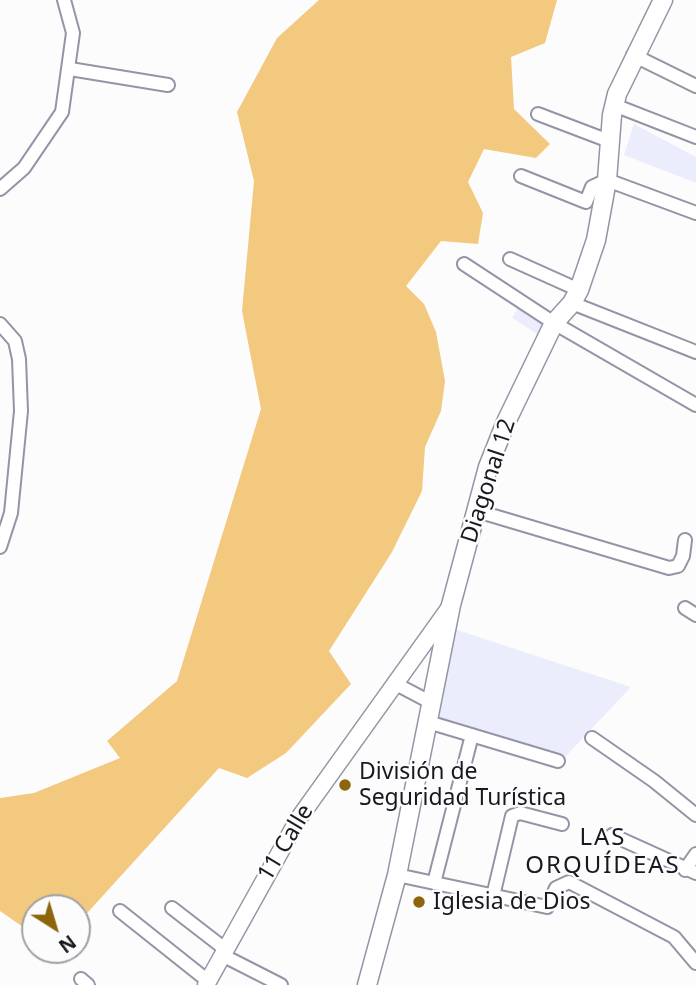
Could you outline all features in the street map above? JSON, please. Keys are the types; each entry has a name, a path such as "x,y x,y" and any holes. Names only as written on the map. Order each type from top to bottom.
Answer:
{"main road":[{"name":"Diagonal 12","path":"367,985 397,874 451,606 496,444 554,323 575,297 596,240 594,205 607,180 614,105 634,55 663,0"}],"street":[{"path":"0,189 24,168 62,111 73,33 64,0"},
{"path":"634,55 696,86"},
{"path":"70,69 168,85"},
{"path":"614,105 696,137"},
{"path":"538,114 610,141"},
{"path":"521,176 594,205"},
{"path":"607,180 696,214"},
{"path":"510,259 575,297 696,352"},
{"path":"464,264 554,323 696,405"},
{"path":"0,324 15,341 21,411 14,493 0,547"},
{"path":"477,511 669,568 678,566 685,540"},
{"name":"11 Calle","path":"207,983 299,818 451,606"},
{"path":"394,683 432,703"},
{"path":"428,722 558,761"},
{"path":"434,883 471,735"},
{"path":"592,738 696,815"},
{"path":"493,896 512,816 520,813 562,824"},
{"path":"611,835 690,871 696,854"},
{"path":"397,874 547,907 556,888 569,882 674,937 696,963"},
{"path":"172,908 224,952 281,985"},
{"path":"120,911 207,983"}],"shaded area":[{"path":"319,0 557,0 545,43 511,57 514,109 550,144 536,158 484,149 468,182 483,213 478,244 441,241 406,286 424,304 436,332 445,381 441,411 425,447 422,491 392,552 329,651 351,684 286,753 247,778 219,768 91,909 91,894 21,894 21,926 0,911 0,798 34,793 120,758 107,741 177,681 261,409 242,311 254,181 237,112 277,38"},
{"path":"634,124 696,157 696,183 624,155"},
{"path":"519,306 547,325 540,336 512,318"},
{"path":"451,628 631,687 564,758 435,721"}],"place":[{"name":"División de Seguridad Turística","path":"345,785"},
{"name":"Iglesia de Dios","path":"419,902"}],"district":[{"name":"LAS ORQUÍDEAS","path":"603,852"}]}
